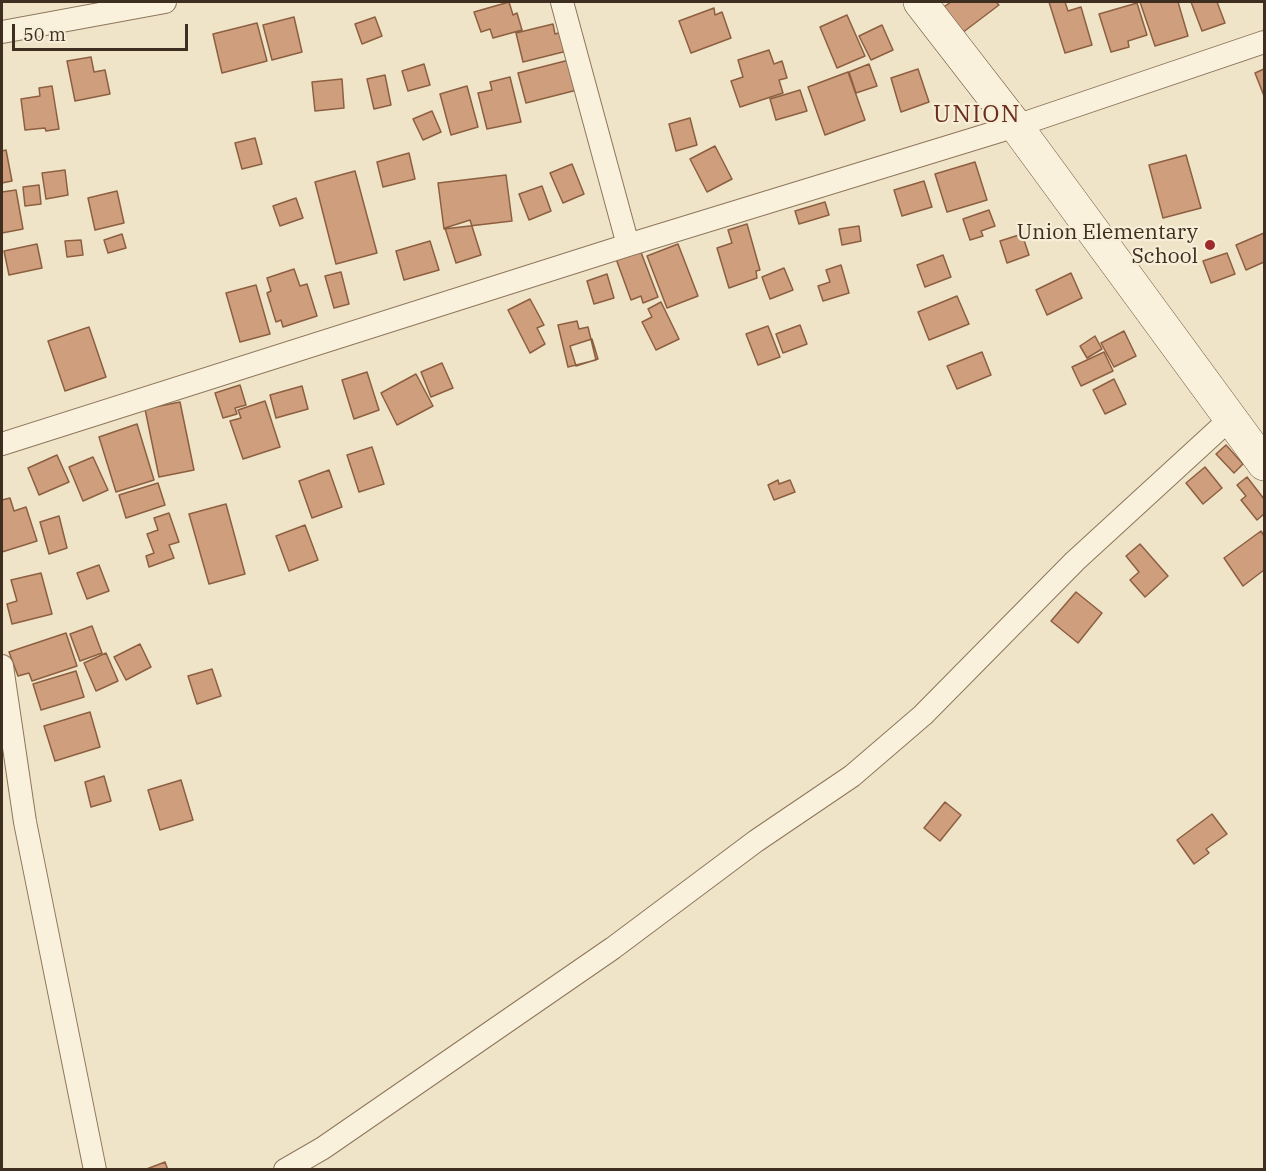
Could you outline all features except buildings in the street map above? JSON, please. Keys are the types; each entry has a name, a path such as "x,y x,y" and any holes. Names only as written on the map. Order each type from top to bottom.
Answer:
{"street":[{"path":"2,32 128,5 165,2"},
{"path":"562,2 628,245"},
{"path":"920,2 1016,126 1264,464"},
{"path":"2,444 628,245 1016,126 1264,42"},
{"path":"285,1170 323,1148 613,948 756,841 852,776 923,715 1075,561 1231,418"},
{"path":"2,666 25,822 94,1170"}],"place":[{"name":"Union Elementary School","path":"1210,245"}],"district":[{"name":"UNION","path":"977,115"}]}
